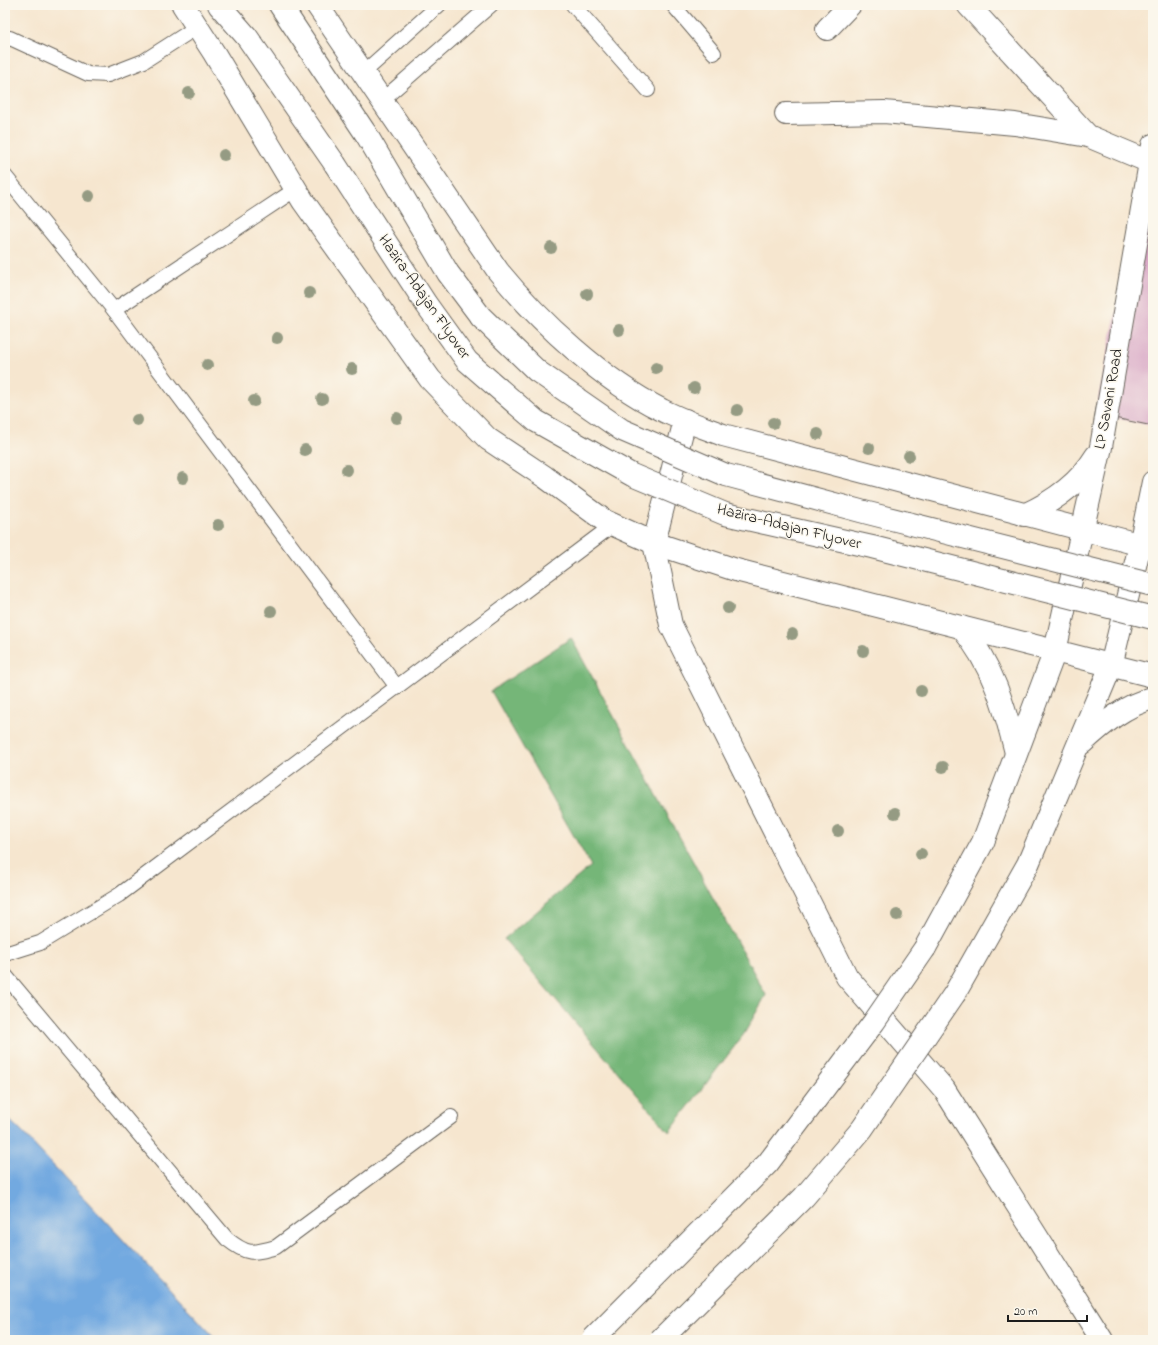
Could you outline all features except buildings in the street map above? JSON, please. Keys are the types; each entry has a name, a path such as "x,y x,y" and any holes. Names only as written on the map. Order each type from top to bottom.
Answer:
{"main road":[{"path":"182,5 296,189 430,379 488,439 545,477 605,521 654,543 736,570 1153,676"},
{"path":"219,5 247,37"},
{"path":"227,5 247,37"},
{"name":"Hazira-Adajan Flyover","path":"280,5 366,134 448,273 481,317 537,371 622,430 726,475 875,515 1153,585"},
{"path":"317,5 362,74 509,284 556,332 608,377 661,410 723,436 1147,547"},
{"path":"827,29 850,5"},
{"path":"968,5 1088,136"},
{"name":"Hazira-Adajan Flyover","path":"247,37 335,164 426,304 467,361 536,421 632,475 725,514 872,547 1153,618"},
{"path":"786,114 884,112 1015,124 1088,136 1152,153"},
{"name":"LP Savani Road","path":"592,1340 768,1163 874,1022 925,948 983,842 1055,651 1101,447 1152,153"},
{"path":"685,420 654,543 671,625 847,977 944,1089 1102,1340"},
{"path":"1024,515 1042,507 1067,490 1091,464 1101,447"},
{"path":"660,1340 804,1197 862,1129 955,992 1028,864 1111,666 1147,547 1153,482"},
{"path":"961,627 984,658 997,687 1008,719 1016,753"},
{"path":"1076,748 1103,723 1125,710 1153,698"}],"lane":[{"path":"362,74 439,5"},
{"path":"381,101 491,5"},
{"path":"573,5 648,90"},
{"path":"673,5 714,53"},
{"path":"5,40 10,38 88,74 108,75 144,61 197,27"},
{"path":"5,176 114,310 397,687"},
{"path":"114,310 296,189"},
{"path":"5,954 40,943 119,895 613,525"},
{"path":"5,975 227,1239 241,1250 257,1252 276,1247 451,1117"}],"green space":[{"path":"571,638 766,995 744,1034 669,1132 504,939 591,866 491,691"}],"water":[{"path":"5,1116 21,1131 217,1340 5,1340"}]}
